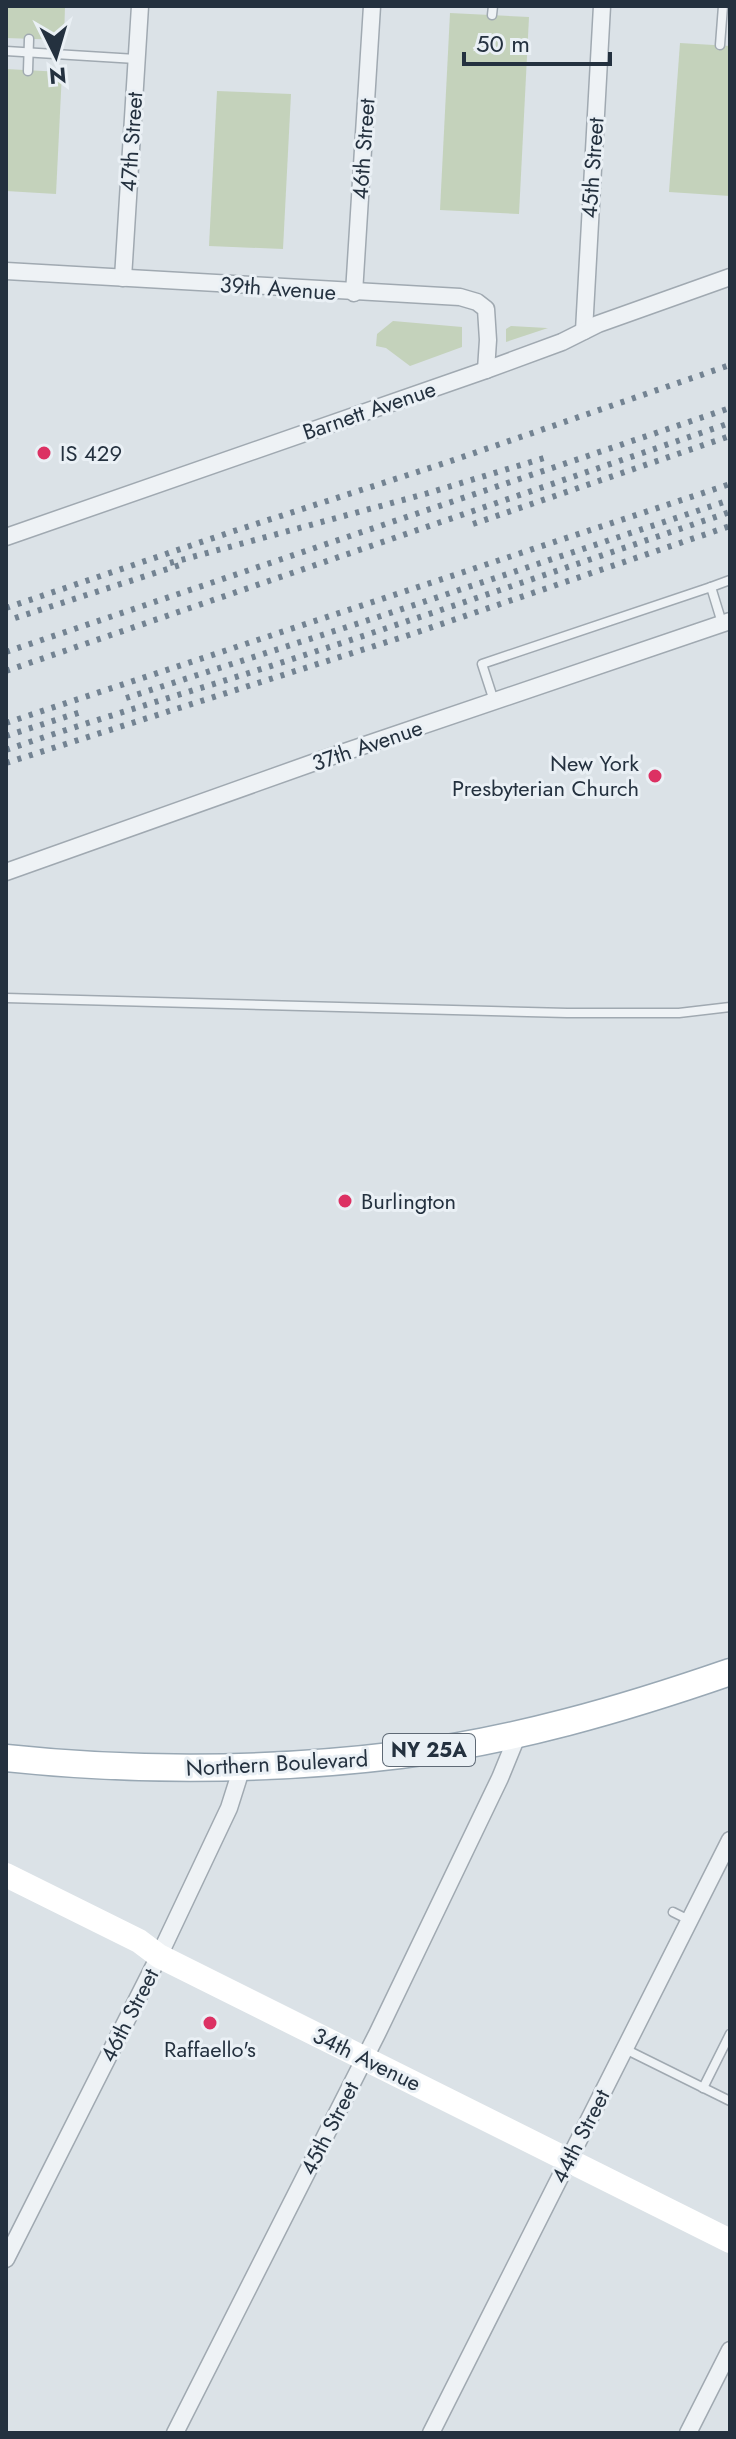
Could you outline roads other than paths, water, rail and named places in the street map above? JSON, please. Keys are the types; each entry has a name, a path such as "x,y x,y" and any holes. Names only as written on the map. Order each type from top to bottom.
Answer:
{"main road":[{"name":"Northern Boulevard","path":"6,1758 102,1766 242,1767 402,1755 518,1734 637,1703 730,1672"}],"street":[{"name":"47th Street","path":"123,278 140,6"},
{"name":"46th Street","path":"354,293 372,6"},
{"name":"45th Street","path":"584,331 602,6"},
{"name":"39th Avenue","path":"6,271 460,297 477,302 486,309 486,370"},
{"name":"Barnett Avenue","path":"6,537 486,370 562,342 627,313 730,277"},
{"name":"37th Avenue","path":"6,872 726,622"},
{"name":"45th Street","path":"175,2433 364,2058 494,1792 518,1734"},
{"name":"46th Street","path":"6,2259 159,1956 229,1808 242,1767"},
{"name":"44th Street","path":"431,2433 730,1840"},
{"name":"34th Avenue","path":"6,1875 139,1941 159,1956 730,2241"},
{"path":"688,2433 730,2350"}],"lane":[{"path":"720,45 723,6"},
{"path":"28,71 29,39"},
{"path":"6,51 136,59"},
{"path":"494,701 482,664 730,580"},
{"path":"711,587 726,622"},
{"path":"6,998 567,1013 679,1013 730,1007"},
{"path":"673,1912 690,1920"},
{"path":"703,2088 730,2034"},
{"path":"625,2049 730,2101"}],"railway":[{"path":"6,608 730,365"},
{"path":"6,652 730,408"},
{"path":"6,671 730,423"},
{"path":"473,524 730,436"},
{"path":"170,563 425,494 544,458"},
{"path":"6,723 730,484"},
{"path":"126,698 730,500"},
{"path":"6,750 243,675 730,512"},
{"path":"6,763 409,635 730,526"},
{"path":"15,618 183,564"},
{"path":"6,736 84,711"}],"place":[{"name":"IS 429","path":"44,453"},
{"name":"New York Presbyterian Church","path":"655,776"},
{"name":"Burlington","path":"345,1201"},
{"name":"Raffaello's","path":"210,2023"}]}
